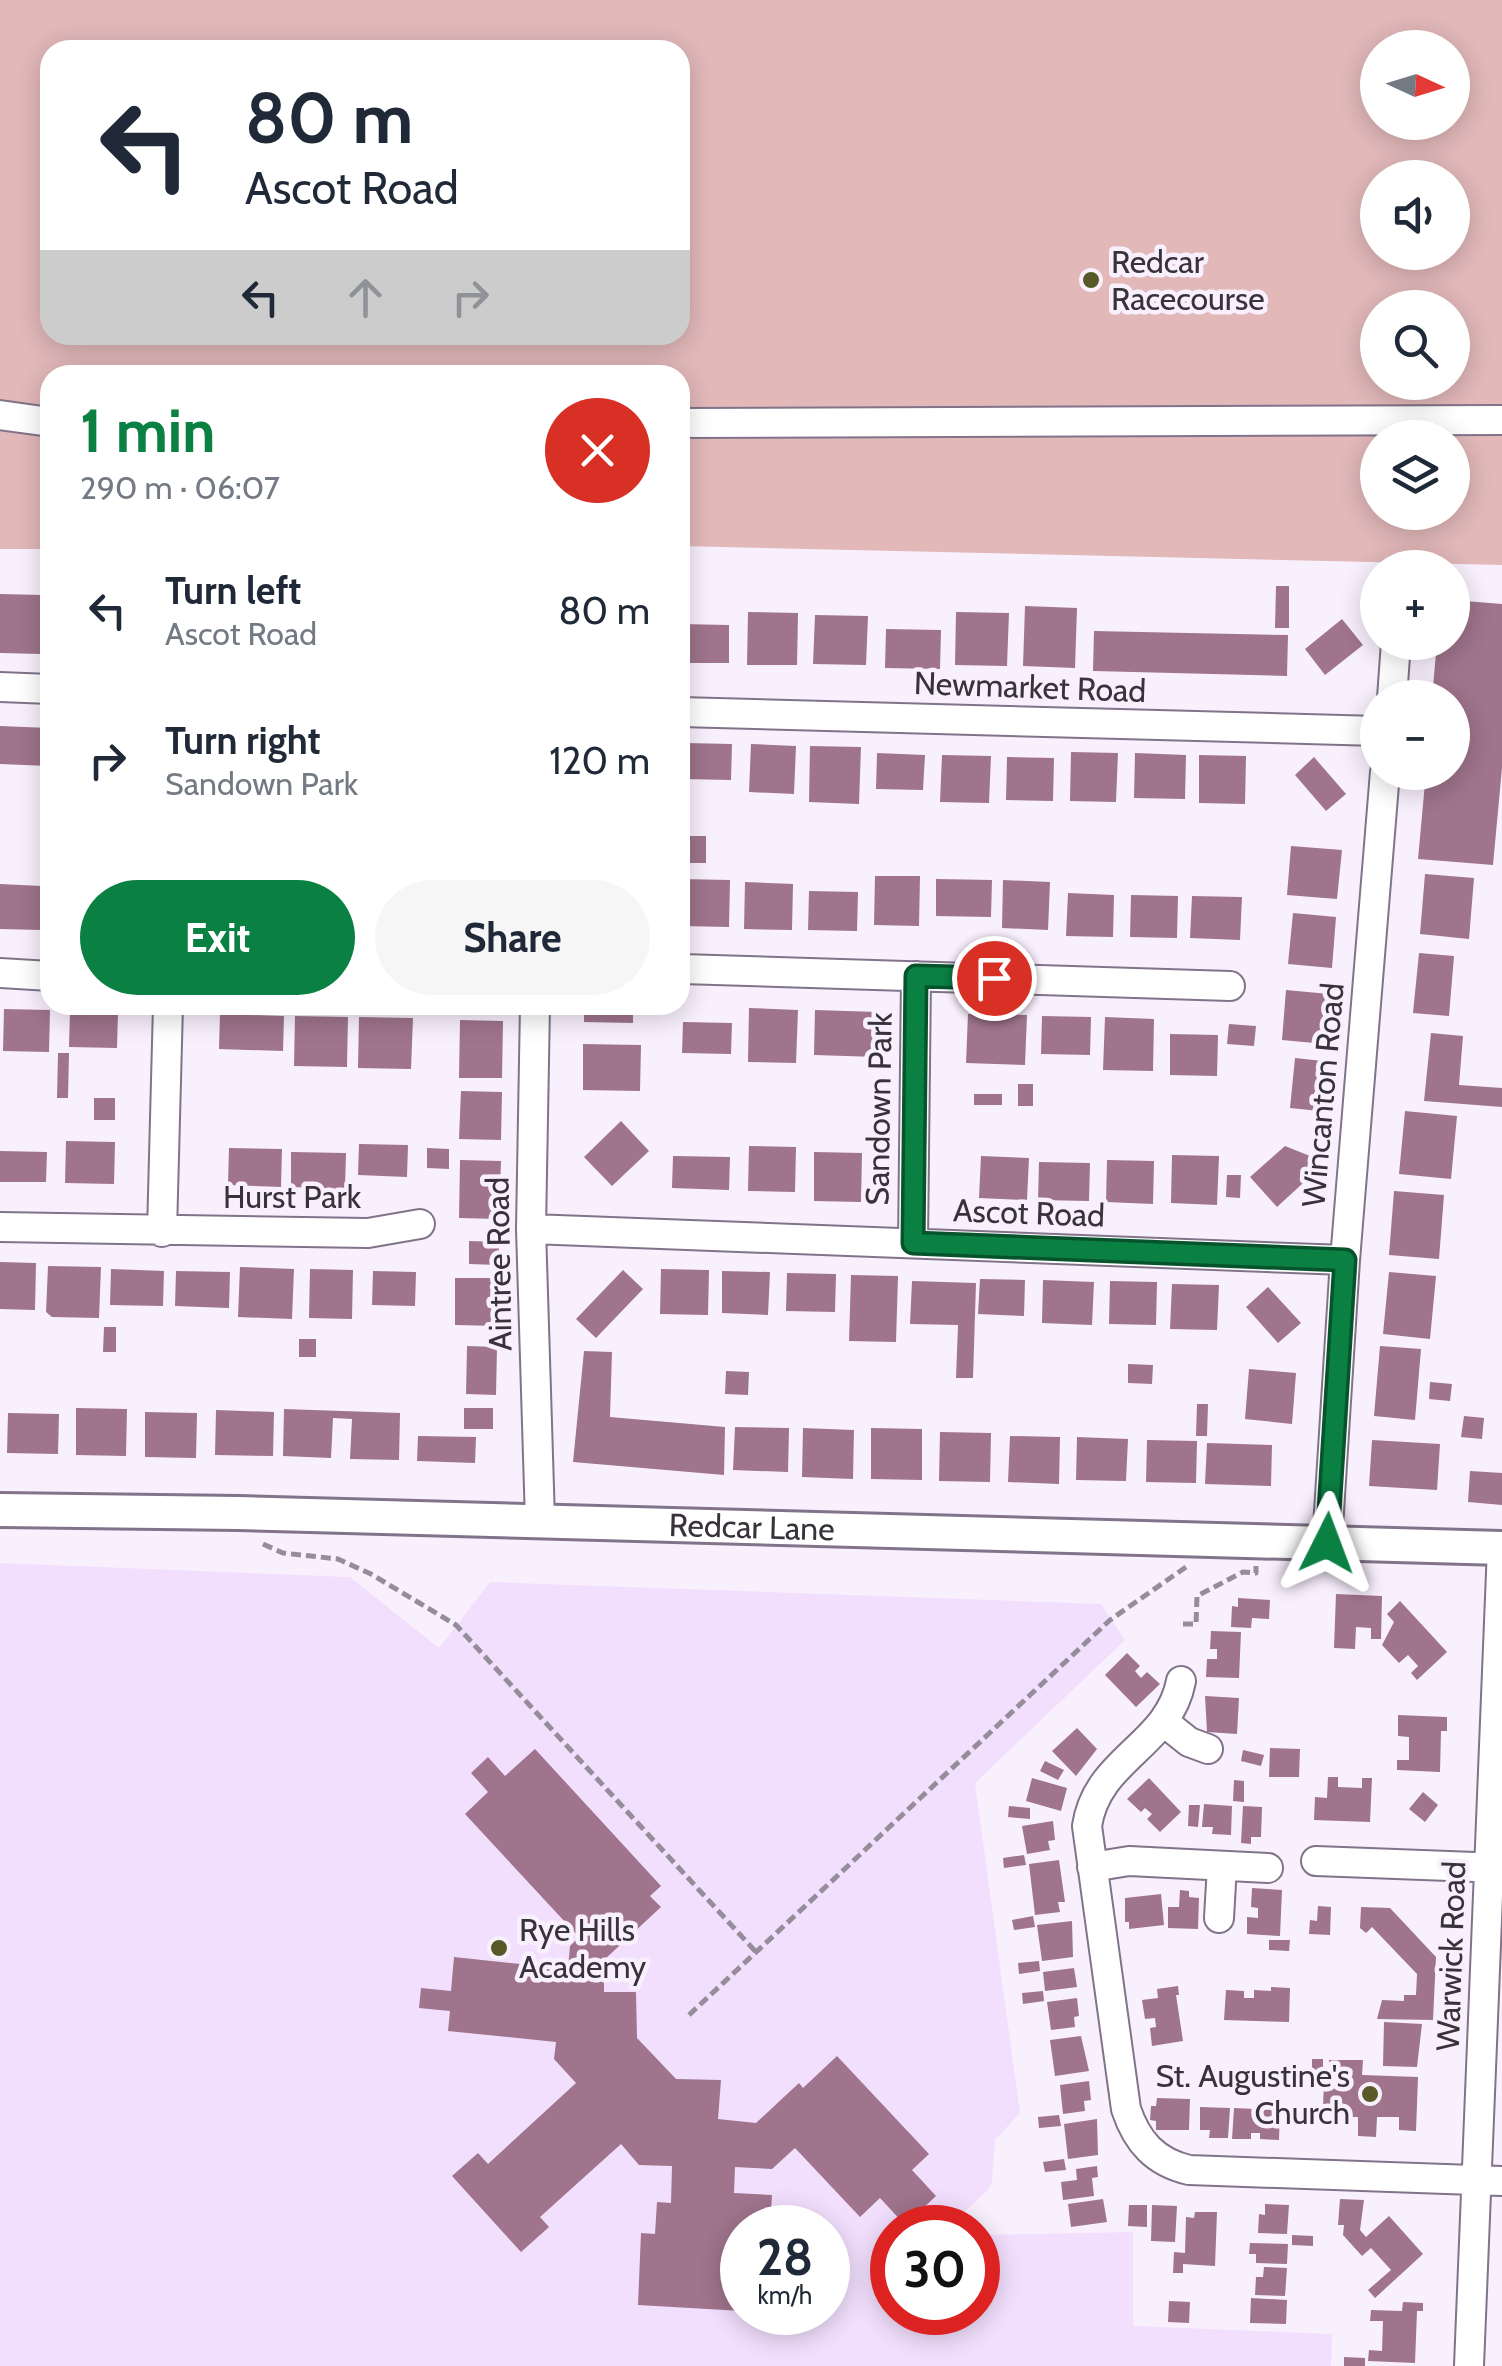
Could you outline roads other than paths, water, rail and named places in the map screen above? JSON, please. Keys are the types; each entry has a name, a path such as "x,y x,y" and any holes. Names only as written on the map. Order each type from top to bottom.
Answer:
{"main road":[{"name":"Redcar Lane","path":"0,1510 240,1513 1502,1548"}],"street":[{"path":"0,414 40,420"},
{"path":"690,423 1502,420"},
{"path":"0,687 40,689"},
{"name":"Newmarket Road","path":"690,712 1360,731"},
{"name":"Wincanton Road","path":"1327,1543 1345,1260 1384,790"},
{"name":"Sandown Park","path":"690,968 1230,986"},
{"path":"0,973 40,975"},
{"name":"Sandown Park","path":"913,1243 916,976"},
{"path":"162,1232 168,1015"},
{"name":"Aintree Road","path":"535,1015 531,1229 540,1521"},
{"name":"Hurst Park","path":"0,1228 368,1233 420,1224"},
{"name":"Ascot Road","path":"531,1229 1345,1260"},
{"name":"Warwick Road","path":"1469,2366 1490,2180 1502,1548"},
{"path":"1181,1681 1177,1700 1164,1722 1105,1780 1087,1826 1126,2109 1140,2141 1170,2166 1189,2170 1490,2180"},
{"path":"1164,1722 1188,1742 1208,1749"},
{"path":"1092,1867 1129,1861 1268,1868"},
{"path":"1316,1861 1496,1868"},
{"path":"1219,1918 1222,1866"}],"place":[{"name":"Redcar Racecourse","path":"1091,280"},
{"name":"Rye Hills Academy","path":"499,1948"},
{"name":"St. Augustine's Church","path":"1370,2094"}]}
